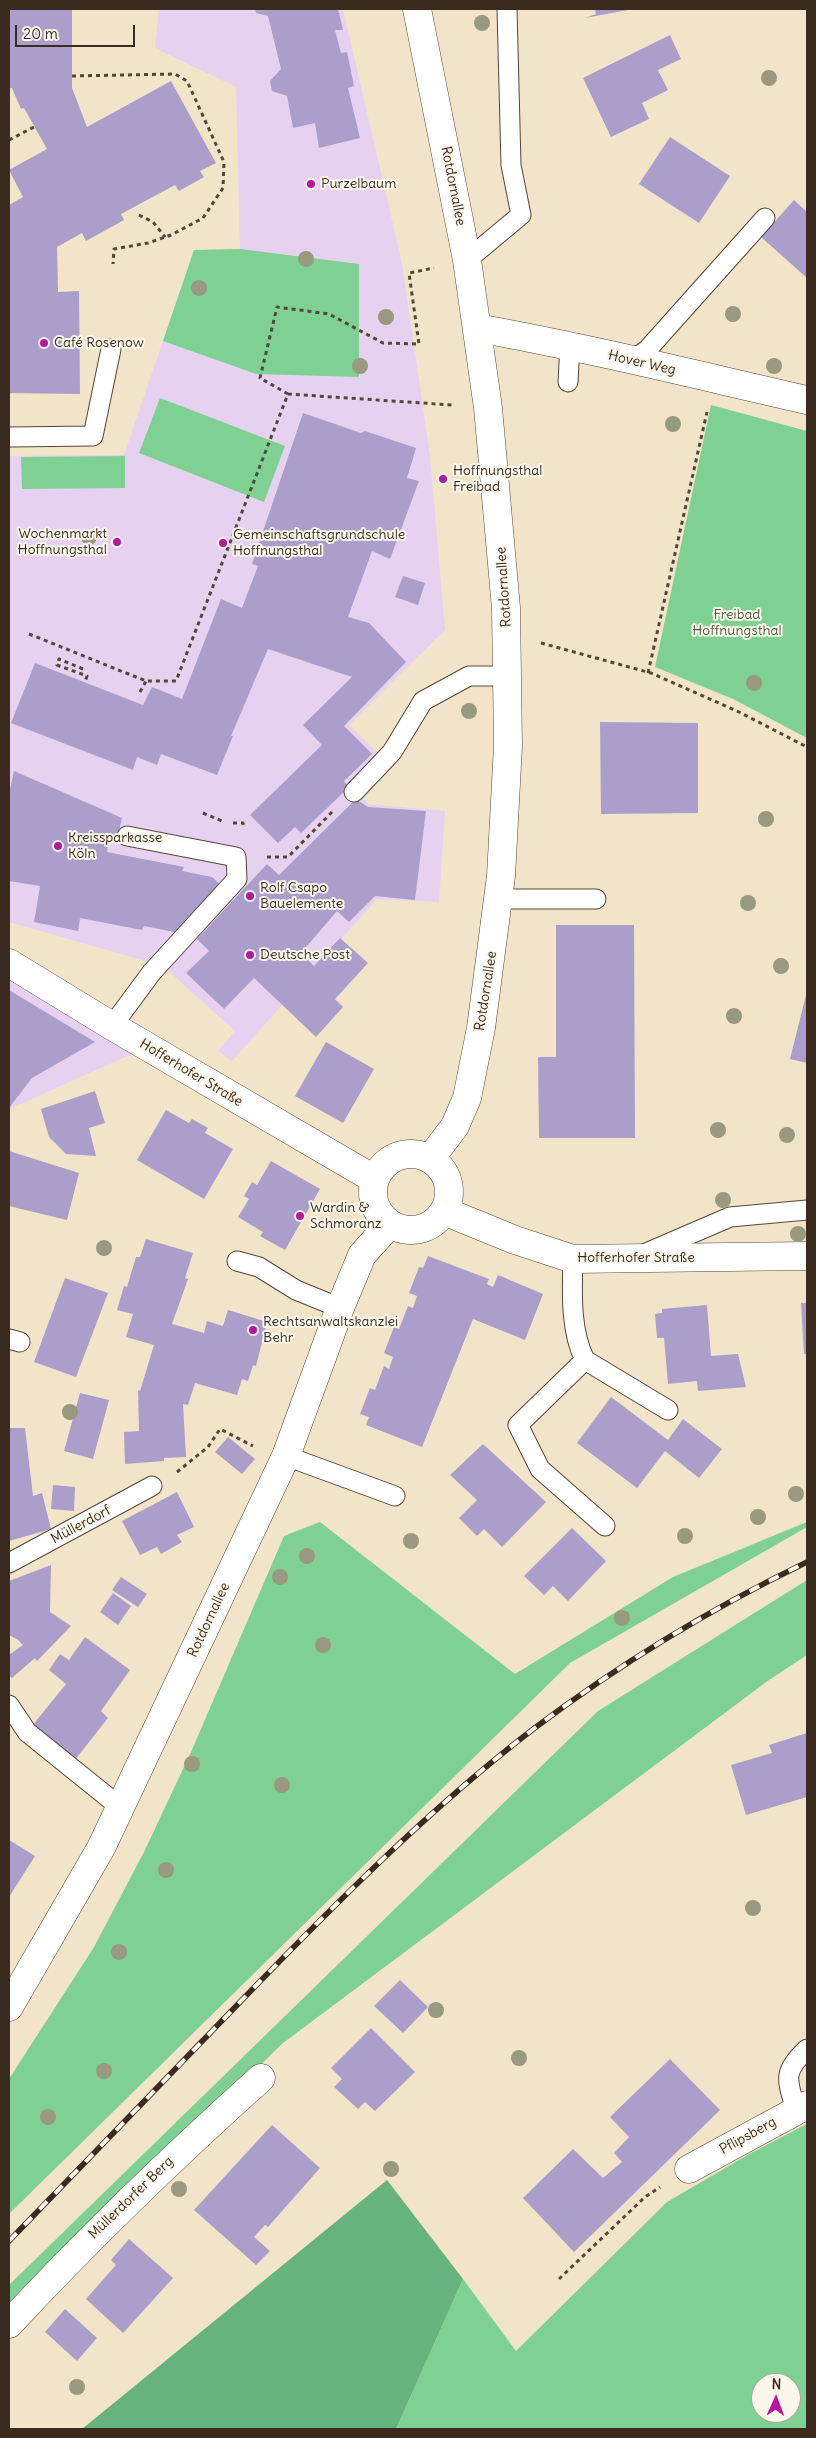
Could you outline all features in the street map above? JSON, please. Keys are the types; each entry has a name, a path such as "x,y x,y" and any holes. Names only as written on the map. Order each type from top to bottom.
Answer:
{"street":[{"name":"Rotdornallee","path":"417,9 467,260 477,328 488,408 506,608 507,642 508,746 506,814 498,899 481,1028 466,1098 455,1126 430,1159"},
{"name":"Hover Weg","path":"477,328 570,344 631,361 807,400"},
{"name":"Hofferhofer Straße","path":"9,963 112,1026 374,1179"},
{"path":"402,1155 415,1155 430,1159 438,1165 445,1175 449,1187 449,1199 444,1211 436,1221 426,1228 407,1230 389,1225 380,1216 374,1205 372,1192 374,1179 381,1168 390,1160 402,1155"},
{"name":"Hofferhofer Straße","path":"444,1211 515,1240 573,1258 807,1256"},
{"name":"Rotdornallee","path":"9,2007 101,1848 286,1456 340,1308 362,1255 389,1225"},
{"name":"Müllerdorfer Berg","path":"9,2324 74,2254 136,2193 261,2078"},
{"name":"Pflipsberg","path":"690,2169 802,2107"}],"lane":[{"path":"467,260 521,215 511,165 507,9"},
{"path":"631,361 647,350 765,218"},
{"path":"568,382 570,344"},
{"path":"9,436 93,436 111,349"},
{"path":"354,792 392,752 423,701 468,676 507,676"},
{"path":"112,1026 152,972 237,878 236,857 127,836"},
{"path":"498,899 596,899"},
{"path":"631,1259 730,1216 807,1210"},
{"path":"573,1258 572,1292 578,1346 585,1360 668,1410"},
{"path":"237,1261 259,1267 296,1290 340,1308"},
{"path":"585,1360 518,1425 540,1469 605,1526"},
{"path":"286,1456 395,1496"},
{"name":"Müllerdorf","path":"9,1563 152,1486"},
{"path":"9,1706 27,1732 120,1807"},
{"path":"802,2107 787,2082 792,2062 807,2049"}],"path":[{"path":"72,76 175,74 187,81 224,162 223,188 203,218 165,237 148,243 114,250 113,264"},
{"path":"9,140 34,127"},
{"path":"139,215 153,222 165,237"},
{"path":"467,260 409,273 419,344 383,343 329,314 277,307 260,378 288,394 488,408"},
{"path":"648,673 714,379"},
{"path":"29,634 146,681 176,681 288,394"},
{"path":"507,642 540,643 648,673 739,712 807,748"},
{"path":"83,669 59,659 57,665 87,676 85,682"},
{"path":"140,692 146,681"},
{"path":"236,857 288,857 354,792"},
{"path":"203,813 227,823 243,823"},
{"path":"152,1486 191,1462 208,1447 220,1429 249,1445 286,1456"},
{"path":"559,2278 645,2197 690,2169"}],"shaded area":[{"name":"Gemeinschaftsgrundschule Hoffnungsthal","path":"159,9 343,9 402,263 430,456 445,630 349,725 383,758 353,788 369,804 445,811 439,902 377,899 232,1061 218,1051 235,1031 163,966 9,922 9,456 124,455 194,250 240,249 236,87 155,48"},
{"path":"9,977 132,1054 9,1109"}],"green space":[{"path":"240,249 359,264 359,377 256,374 163,341 194,250"},
{"path":"160,398 285,446 264,502 139,453"},
{"name":"Freibad Hoffnungsthal","path":"711,405 807,431 807,738 733,699 655,667"},
{"path":"125,456 125,488 22,489 21,457"},
{"path":"320,1522 515,1674 673,1577 807,1522 807,1527 570,1663 9,2214 9,2079 94,1947 144,1852 191,1752 284,1536"},
{"path":"807,1580 807,1655 769,1680 283,2043 9,2309 9,2285 598,1711"},
{"path":"807,2124 807,2429 396,2429 463,2279 516,2351 667,2202 751,2153"},
{"path":"387,2180 463,2279 396,2429 82,2429"}],"building":[{"path":"9,9 72,9 72,88 87,127 171,81 216,163 200,171 204,177 179,191 175,185 121,214 124,220 86,241 82,233 57,247 58,292 79,291 80,394 9,393 9,205 23,197 9,170 47,149 24,108 21,109 12,88 9,88"},
{"path":"255,9 338,9 343,30 335,30 341,53 347,52 354,86 348,88 360,138 319,148 315,123 293,128 287,96 272,91 270,81 281,69 268,16 256,13"},
{"path":"595,9 628,10 585,18 596,14"},
{"path":"670,35 681,59 658,70 668,90 642,103 649,119 611,137 583,78"},
{"path":"670,137 730,176 699,223 639,184"},
{"path":"794,200 807,212 807,278 761,237"},
{"path":"303,413 361,433 365,431 416,448 407,478 419,481 390,559 372,551 348,617 369,623 406,662 344,726 372,754 344,781 349,787 301,833 295,827 278,843 250,815 322,745 303,725 352,677 268,649 231,736 233,736 217,775 161,754 157,765 137,757 133,770 11,723 35,663 143,705 152,687 182,699 221,599 242,608 258,566 252,564"},
{"path":"403,576 425,583 418,605 395,597"},
{"path":"600,722 698,723 698,813 601,814"},
{"name":"Kreissparkasse Köln","path":"14,771 122,818 117,840 109,839 107,852 184,867 182,871 212,877 223,887 179,933 144,926 142,930 80,918 78,931 34,922 40,886 9,881 9,794"},
{"path":"356,799 368,807 426,811 415,900 375,896 349,922 337,911 301,953 314,966 340,938 368,963 335,999 343,1007 316,1037 254,978 224,1009 186,973 209,951 197,939 267,864 279,875"},
{"path":"556,925 634,925 635,1138 539,1138 538,1057 556,1057"},
{"path":"9,990 95,1042 32,1078 9,1108"},
{"path":"807,991 807,1063 790,1059"},
{"path":"326,1042 374,1069 343,1123 295,1096"},
{"path":"95,1091 105,1123 89,1128 96,1156 66,1154 49,1137 41,1109"},
{"path":"166,1110 189,1123 192,1119 208,1128 205,1133 233,1149 204,1199 137,1160"},
{"path":"9,1151 79,1173 67,1220 9,1206"},
{"path":"271,1161 320,1189 285,1250 260,1236 263,1232 238,1217 249,1199 244,1196 252,1182 257,1185"},
{"path":"146,1239 193,1253 185,1278 188,1279 172,1324 204,1333 207,1321 223,1326 228,1310 267,1322 256,1366 253,1365 248,1381 242,1379 237,1395 195,1383 188,1405 183,1404 186,1457 164,1458 164,1461 125,1464 124,1432 139,1431 138,1390 140,1391 154,1345 126,1337 133,1314 117,1310 124,1286 127,1287 136,1257 140,1257"},
{"path":"428,1256 489,1279 487,1284 493,1287 498,1275 543,1294 525,1340 473,1319 422,1447 366,1425 369,1417 360,1414 370,1388 375,1390 384,1366 389,1369 393,1357 384,1353 394,1327 399,1329 408,1306 413,1308 417,1296 409,1293 419,1267 423,1268"},
{"path":"65,1278 108,1293 76,1377 34,1362"},
{"path":"801,1303 807,1303 807,1354 804,1354"},
{"path":"707,1305 711,1356 738,1354 746,1387 698,1391 697,1381 668,1384 664,1338 657,1338 655,1314 662,1313 662,1309"},
{"path":"80,1393 109,1400 93,1459 64,1451"},
{"path":"611,1397 668,1440 683,1419 722,1449 699,1478 665,1451 637,1488 577,1443"},
{"path":"9,1428 25,1428 33,1496 42,1493 51,1529 9,1541"},
{"path":"228,1437 255,1459 242,1474 215,1452"},
{"path":"483,1444 546,1502 502,1547 484,1529 477,1536 459,1518 477,1500 450,1475"},
{"path":"53,1485 75,1487 74,1511 51,1509"},
{"path":"177,1492 194,1527 177,1535 182,1542 161,1554 157,1547 140,1555 122,1521"},
{"path":"572,1528 606,1561 568,1601 553,1586 544,1595 524,1576"},
{"path":"51,1565 50,1612 71,1626 37,1661 35,1658 12,1678 9,1676 9,1655 23,1645 9,1635 9,1581"},
{"path":"121,1577 147,1594 138,1607 112,1590"},
{"path":"113,1593 131,1606 118,1625 100,1612"},
{"path":"85,1637 130,1670 101,1711 108,1718 74,1761 32,1726 66,1684 49,1670 60,1654 69,1660"},
{"path":"807,1733 807,1797 746,1815 731,1765 772,1753 769,1745"},
{"path":"9,1840 35,1856 9,1897"},
{"path":"400,1980 428,2007 403,2033 374,2006"},
{"path":"371,2028 415,2072 375,2111 365,2102 358,2109 334,2087 342,2079 331,2068"},
{"path":"670,2059 720,2110 574,2252 523,2198 573,2149 603,2178 622,2162 614,2153 629,2137 610,2117"},
{"path":"272,2125 320,2168 268,2227 265,2225 254,2237 270,2251 256,2265 194,2210"},
{"path":"129,2239 173,2278 123,2333 86,2299 116,2265 111,2260"},
{"path":"65,2309 97,2338 77,2361 45,2332"}],"railway":[{"path":"9,2241 311,1930 382,1860 455,1793 532,1730 631,1661 735,1599 807,1562"}],"place":[{"name":"Purzelbaum","path":"311,184"},
{"name":"Café Rosenow","path":"44,343"},
{"name":"Hoffnungsthal Freibad","path":"443,479"},
{"name":"Wochenmarkt Hoffnungsthal","path":"117,542"},
{"name":"Gemeinschaftsgrundschule Hoffnungsthal","path":"223,543"},
{"name":"Kreissparkasse Köln","path":"58,846"},
{"name":"Rolf Csapo Bauelemente","path":"250,896"},
{"name":"Deutsche Post","path":"250,955"},
{"name":"Wardin & Schmoranz","path":"300,1216"},
{"name":"Rechtsanwaltskanzlei Behr","path":"253,1330"}]}
